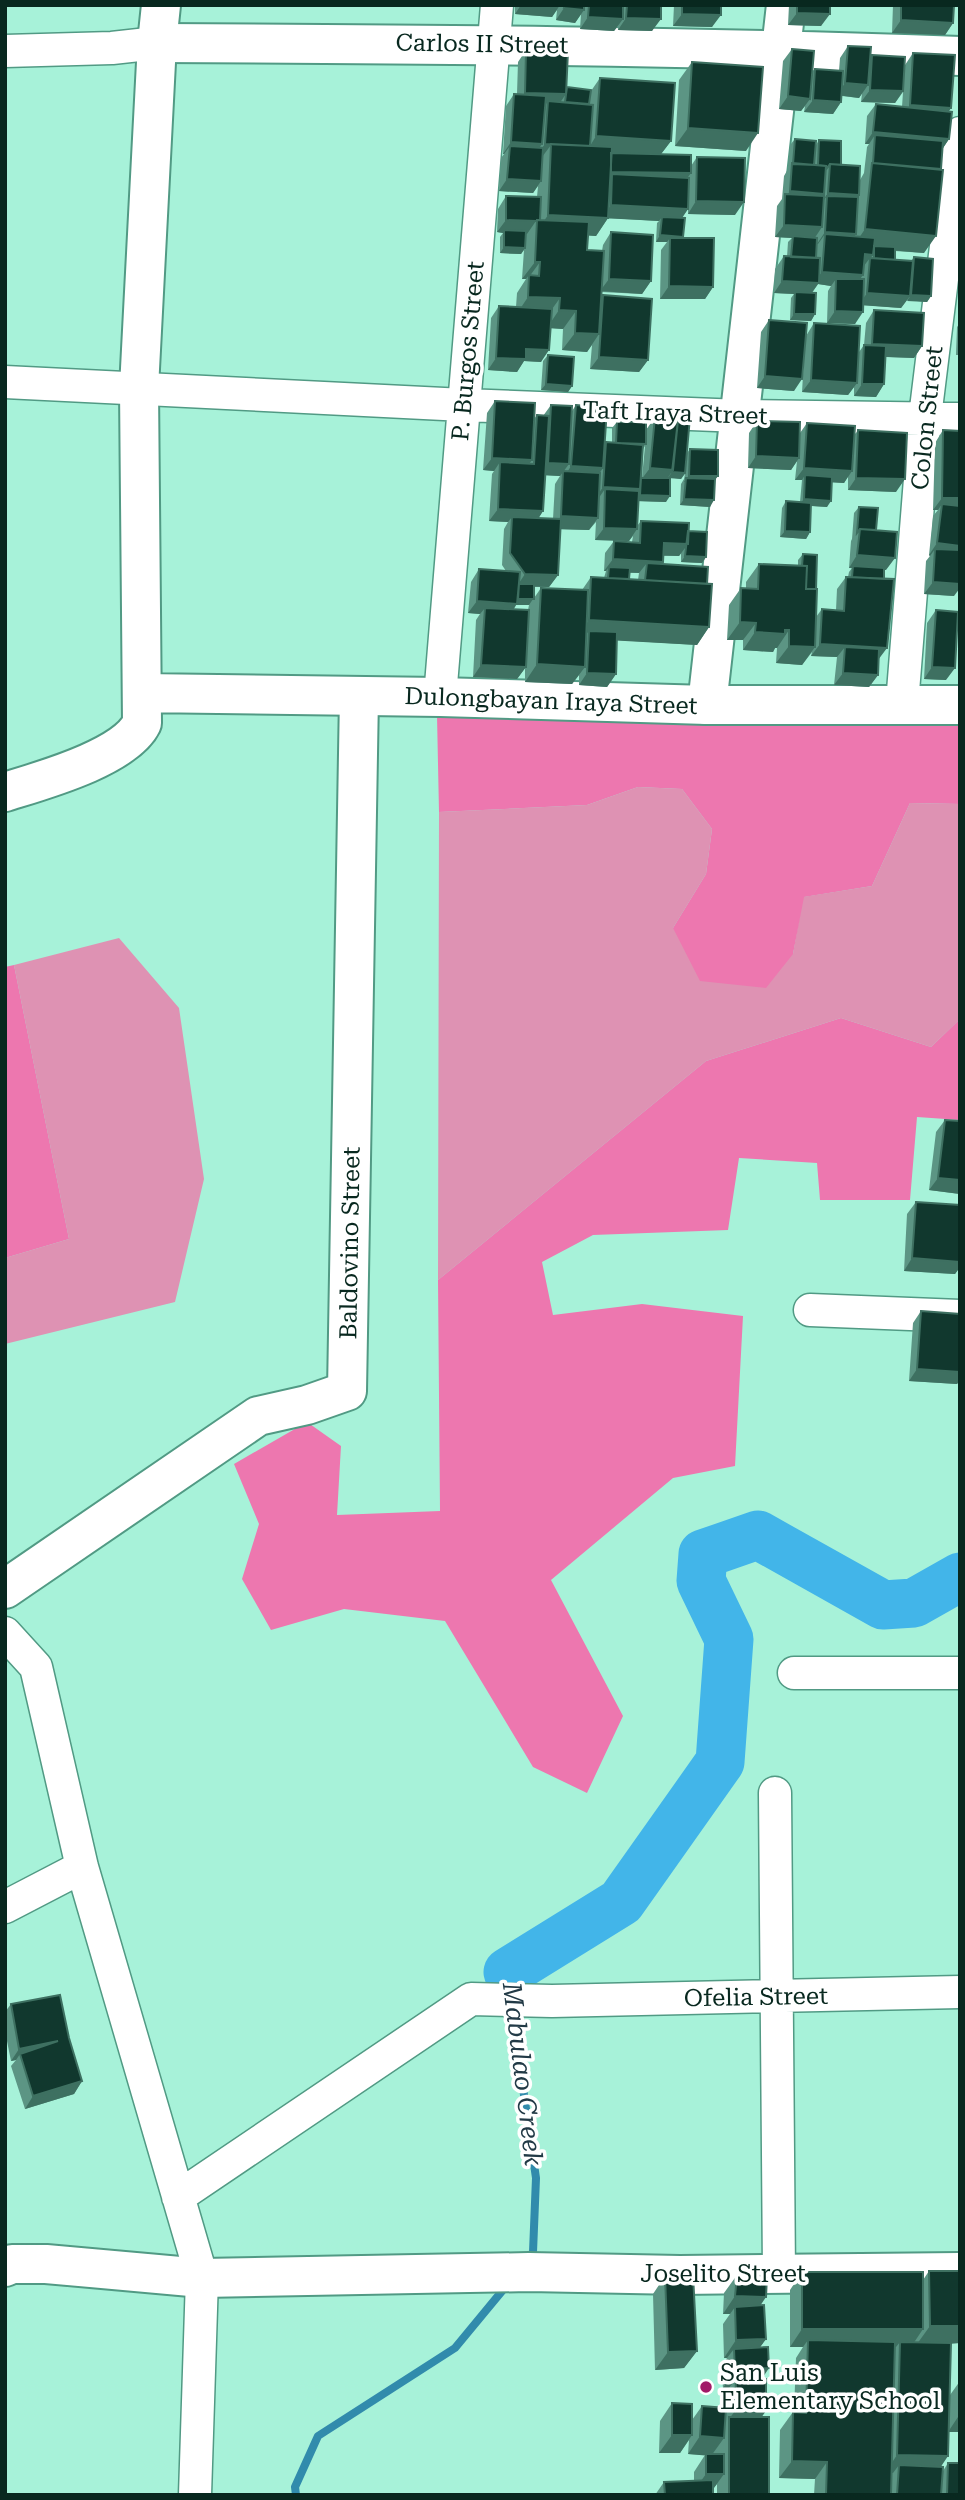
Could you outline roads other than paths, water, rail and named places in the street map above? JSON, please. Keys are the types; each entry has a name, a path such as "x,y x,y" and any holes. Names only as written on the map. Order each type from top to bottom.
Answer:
{"street":[{"path":"5,792 72,771 96,760 132,736 142,723 139,388 161,5"},
{"name":"P. Burgos Street","path":"440,697 497,5"},
{"path":"707,705 786,5"},
{"name":"Carlos II Street","path":"5,51 112,48 157,43 494,44 783,49 960,56"},
{"name":"Colon Street","path":"902,704 925,417 960,133"},
{"name":"Taft Iraya Street","path":"5,382 741,416 960,419"},
{"name":"Dulongbayan Iraya Street","path":"142,693 440,697 707,705 960,705"},
{"name":"Baldovino Street","path":"5,1589 258,1416 307,1405 347,1391 359,696"},
{"path":"810,1310 960,1316"},
{"path":"5,1633 36,1667 82,1867 202,2278 195,2495"},
{"path":"794,1673 960,1673"},
{"path":"775,1793 779,2274"},
{"path":"5,1907 82,1867"},
{"name":"Ofelia Street","path":"178,2197 471,1998 552,2001 960,1992"},
{"name":"Joselito Street","path":"5,2267 12,2264 46,2264 202,2278 519,2273 960,2272"}],"waterway":[{"name":"Mabulao Creek","path":"508,1972 621,1902 720,1762 729,1639 701,1581 703,1554 758,1535 883,1605 914,1603 960,1577"},
{"name":"Mabulao Creek","path":"508,1972 510,1992"},
{"name":"Mabulao Creek","path":"511,2005 536,2178 533,2252 526,2261"},
{"name":"Mabulao Creek","path":"296,2495 295,2487 318,2436 455,2348 507,2285"}],"place":[{"name":"San Luis Elementary School","path":"706,2387"}]}
